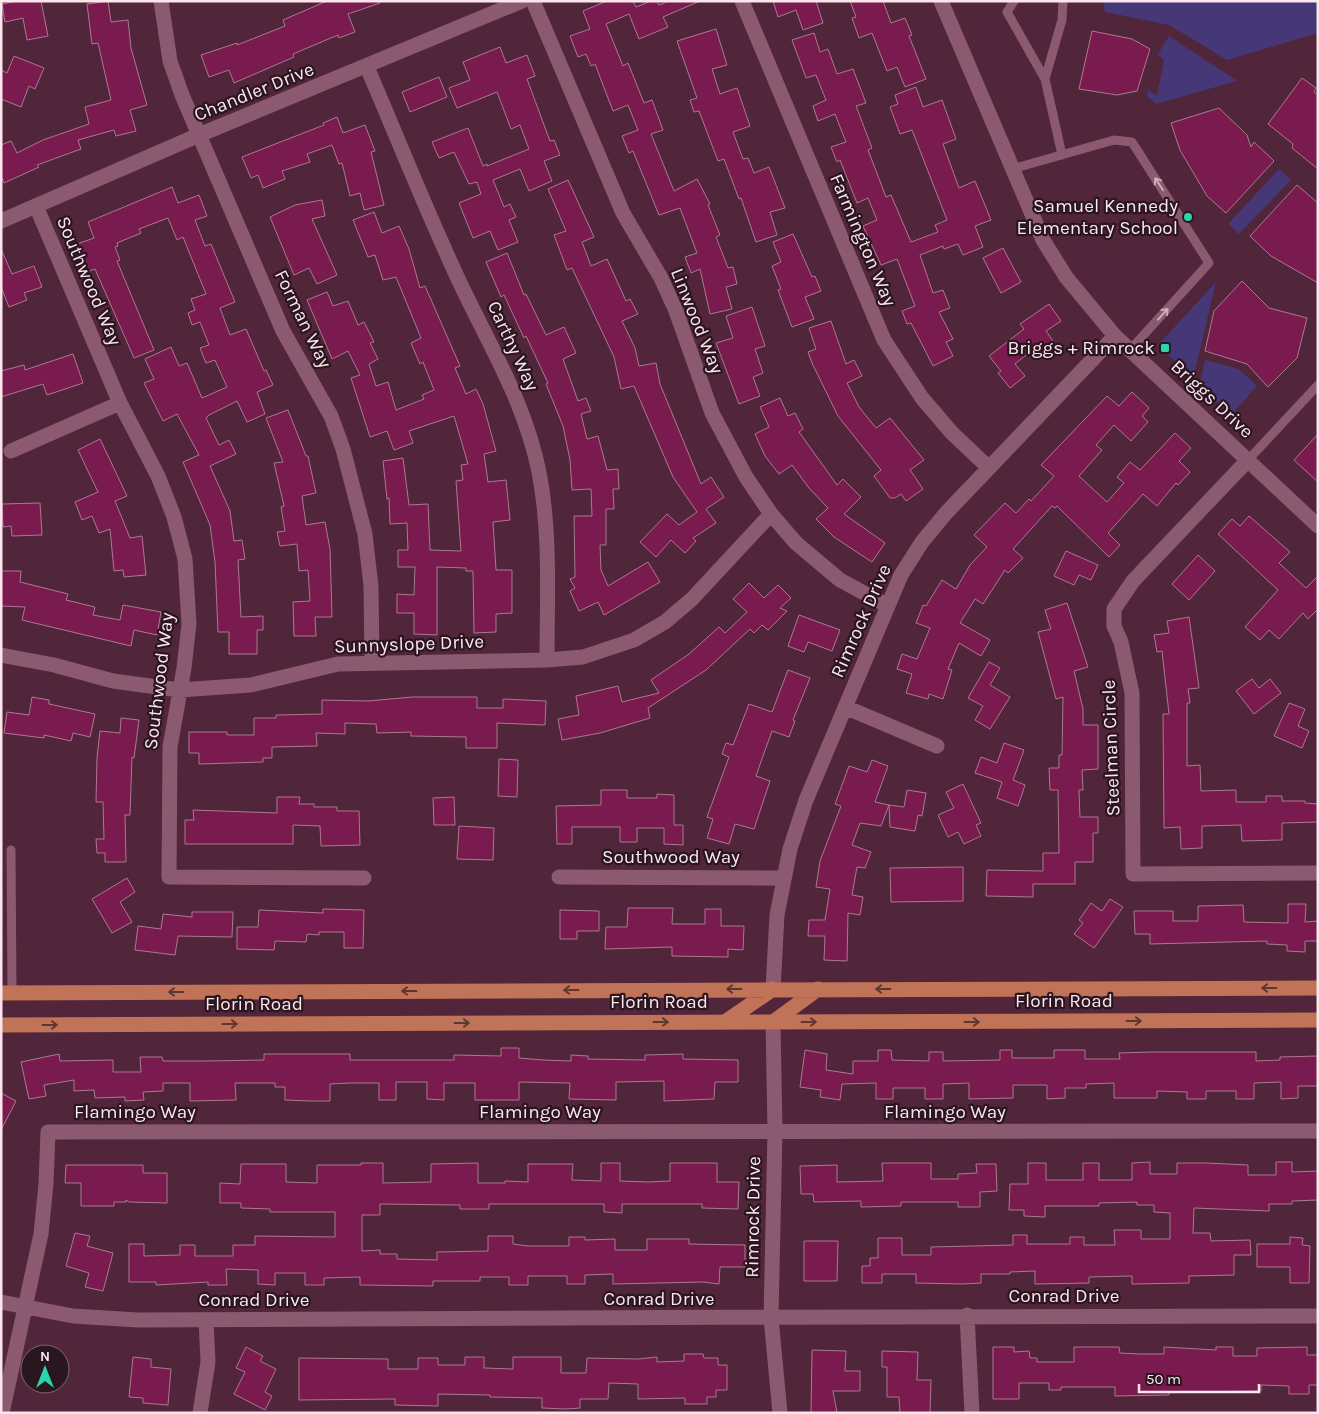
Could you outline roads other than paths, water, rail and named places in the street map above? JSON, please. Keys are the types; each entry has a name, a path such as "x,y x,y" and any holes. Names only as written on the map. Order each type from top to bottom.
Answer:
{"main road":[{"name":"Florin Road","path":"6,993 1318,988"},
{"path":"726,1022 773,989"},
{"path":"773,1022 818,989"},
{"name":"Florin Road","path":"1,1025 1318,1020"}],"street":[{"name":"Forman Way","path":"160,1 170,60 182,95 283,331 331,416 343,449 365,534 371,586 372,662"},
{"name":"Chandler Drive","path":"1,221 199,135 367,67 522,1"},
{"name":"Linwood Way","path":"533,1 623,214 661,278 676,311 712,413 746,477 771,514 796,543 825,569 857,590 888,606"},
{"name":"Farmington Way","path":"742,1 884,340 922,398 952,433 989,468"},
{"name":"Briggs Drive","path":"941,1 1043,240 1066,277 1115,336 1318,526"},
{"name":"Carthy Way","path":"367,67 461,285 511,383 527,427 540,480 547,542 547,660"},
{"name":"Southwood Way","path":"36,206 120,403 158,476 174,517 185,559 189,624 170,747 169,877 364,878"},
{"name":"Rimrock Drive","path":"773,989 777,915 783,878 806,800 901,576 922,542 989,468 1115,336"},
{"path":"11,451 120,403"},
{"name":"Steelman Circle","path":"1248,460 1133,581 1114,609 1114,626 1123,651 1132,693 1133,874 1318,873"},
{"name":"Sunnyslope Drive","path":"1,655 54,665 113,682 180,690 251,685 320,667 372,662 547,660 601,653 650,632 692,599 771,514"},
{"path":"845,707 937,746"},
{"name":"Southwood Way","path":"559,877 783,878"},
{"name":"Rimrock Drive","path":"773,1022 775,1132 771,1318 780,1413"},
{"name":"Flamingo Way","path":"2,1413 41,1234 46,1184 48,1132 1318,1131"},
{"name":"Conrad Drive","path":"1,1302 73,1316 119,1319 206,1320 1318,1316"},
{"path":"967,1316 972,1413"},
{"path":"200,1413 208,1362 206,1320"}],"lane":[{"path":"1014,1 1007,12 1045,79 1062,155"},
{"path":"1045,79 1062,20 1063,1"},
{"path":"1012,170 1114,140 1132,142 1209,263 1130,350"},
{"path":"1248,460 1318,385"},
{"path":"6,993 10,850"}],"place":[{"name":"Samuel Kennedy Elementary School","path":"1188,217"},
{"name":"Briggs + Rimrock","path":"1165,348"}]}
